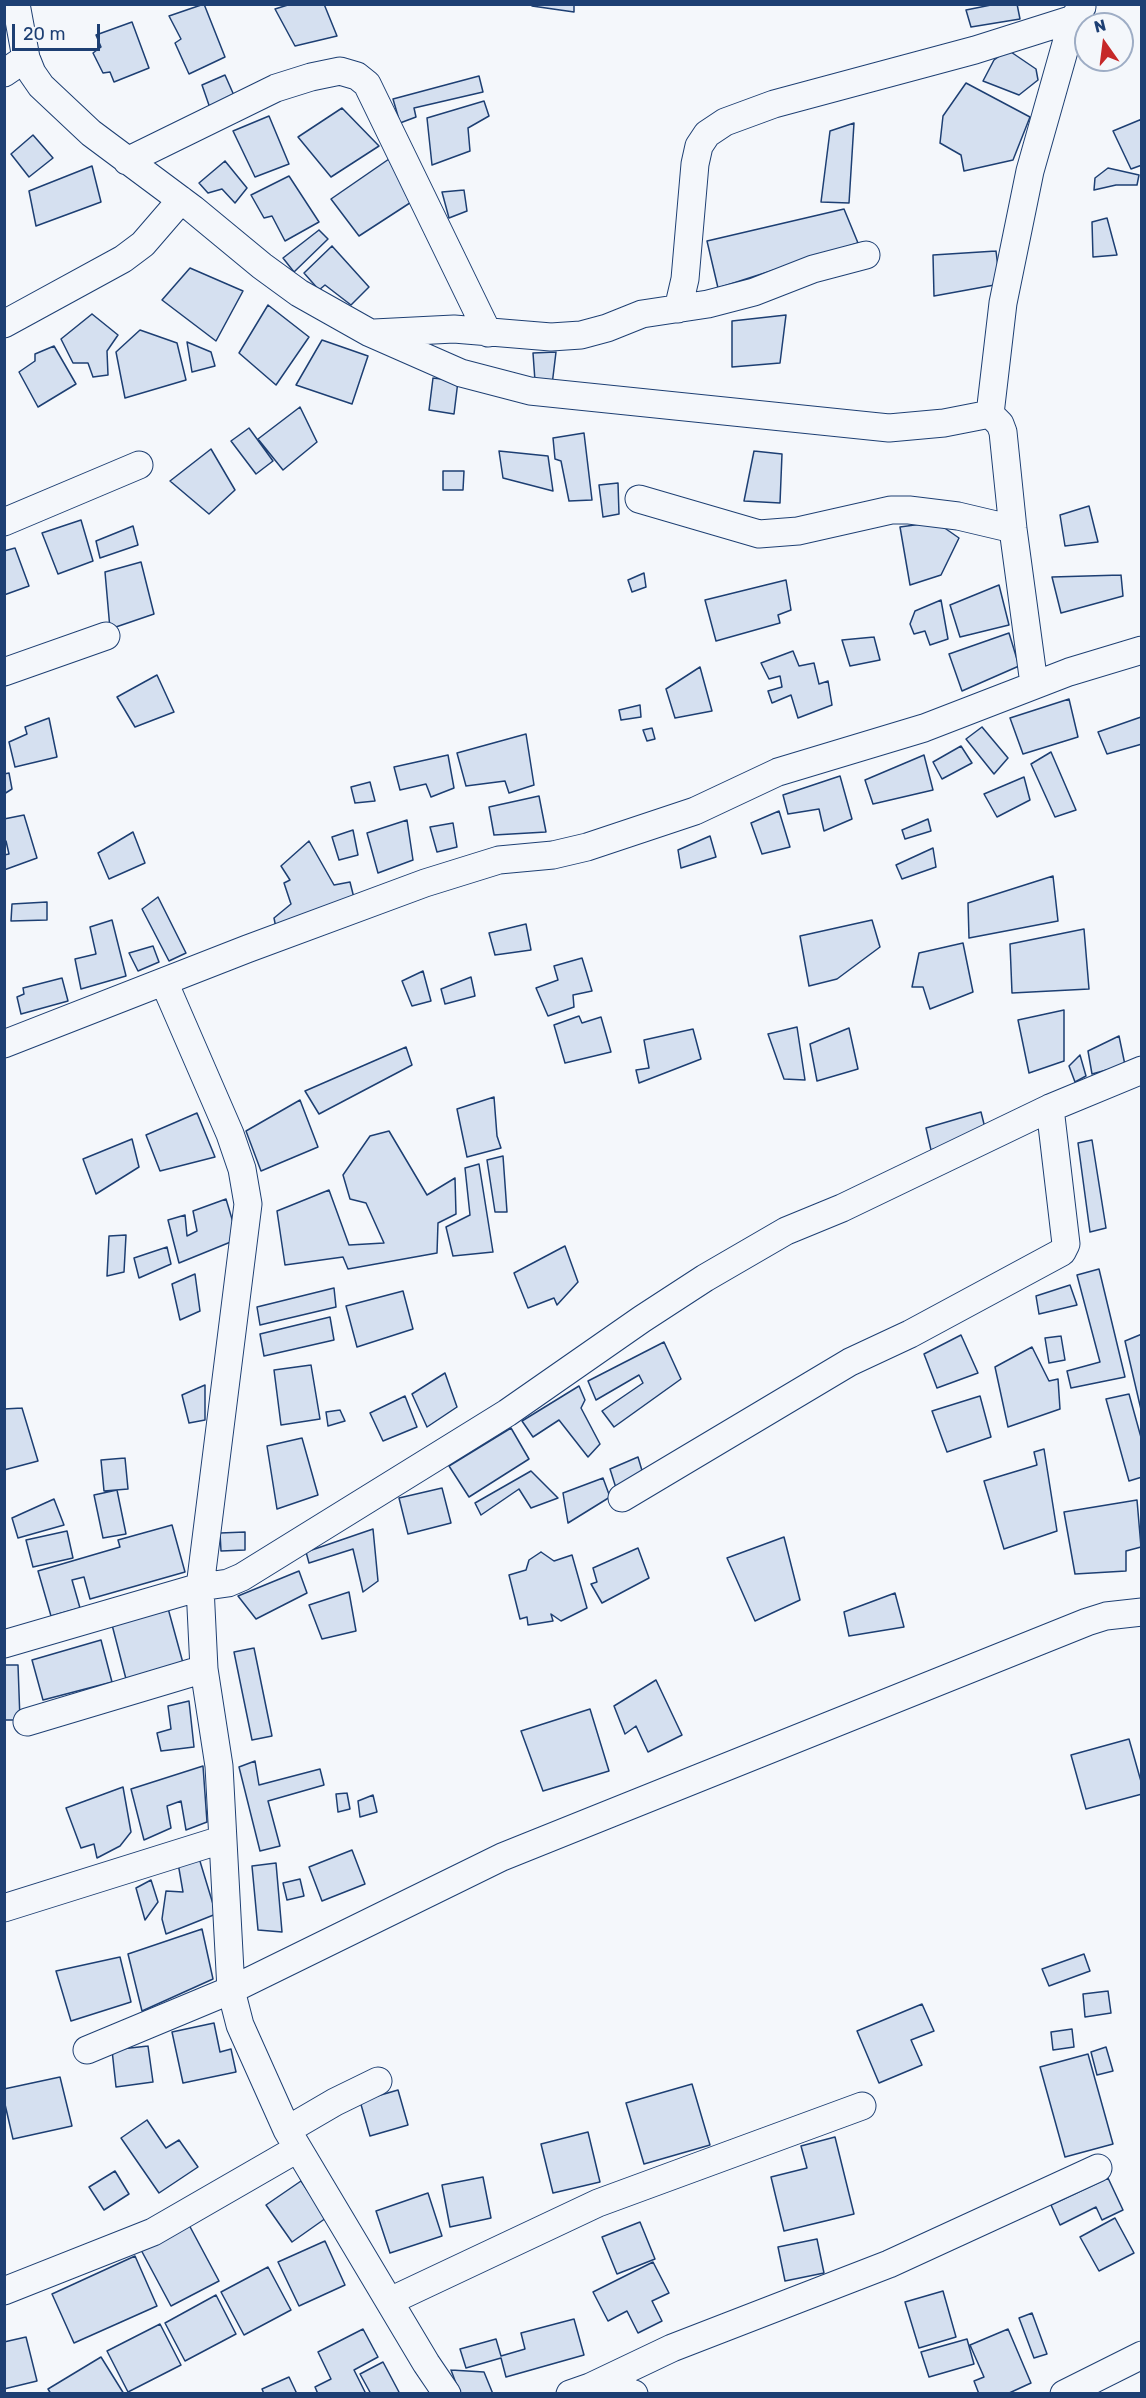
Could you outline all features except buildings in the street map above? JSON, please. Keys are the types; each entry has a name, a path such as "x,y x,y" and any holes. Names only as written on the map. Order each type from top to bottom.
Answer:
{"street":[{"path":"16,4 15,66 32,74 41,86 91,133 290,286 370,333 461,373 530,391 889,428 944,423 985,413 990,414 1000,424 1003,432 1013,529 1034,684"},
{"path":"678,309 685,279 695,165 699,146 707,134 725,122 774,104 975,50 1074,13"},
{"path":"990,414 1003,303 1030,171 1074,25"},
{"path":"127,160 276,88 340,71 357,76 367,84 488,333"},
{"path":"4,324 123,259 143,244 181,200"},
{"path":"370,333 437,329 551,337 580,335 608,328 642,314 708,304 754,292 813,269 866,255"},
{"path":"4,522 138,465"},
{"path":"639,499 759,534 798,531 891,510 958,516 1013,529"},
{"path":"4,672 106,636"},
{"path":"4,1044 469,868 499,860 561,854 587,848 695,811 778,772 924,728 1034,684 1142,650"},
{"path":"164,982 230,1134 242,1169 248,1204 200,1587 204,1669 219,1766 221,1840 231,1990 240,2025 292,2140 447,2394"},
{"path":"4,1644 200,1587 228,1583 256,1569 507,1413 705,1278 786,1231 872,1194 1050,1108 1142,1070"},
{"path":"622,1498 850,1362 910,1334 1062,1252 1066,1244 1050,1108"},
{"path":"87,2050 231,1990 308,1950 502,1857 578,1825 1087,1622 1106,1616 1142,1612"},
{"path":"27,1722 204,1669"},
{"path":"4,1908 221,1840"},
{"path":"4,2291 153,2232 292,2140 335,2102 378,2081"},
{"path":"390,2301 606,2199 862,2106"},
{"path":"580,2390 672,2348 889,2264 1098,2168"},
{"path":"1064,2394 1142,2355"},
{"path":"580,2390 612,2386 634,2394"}]}
